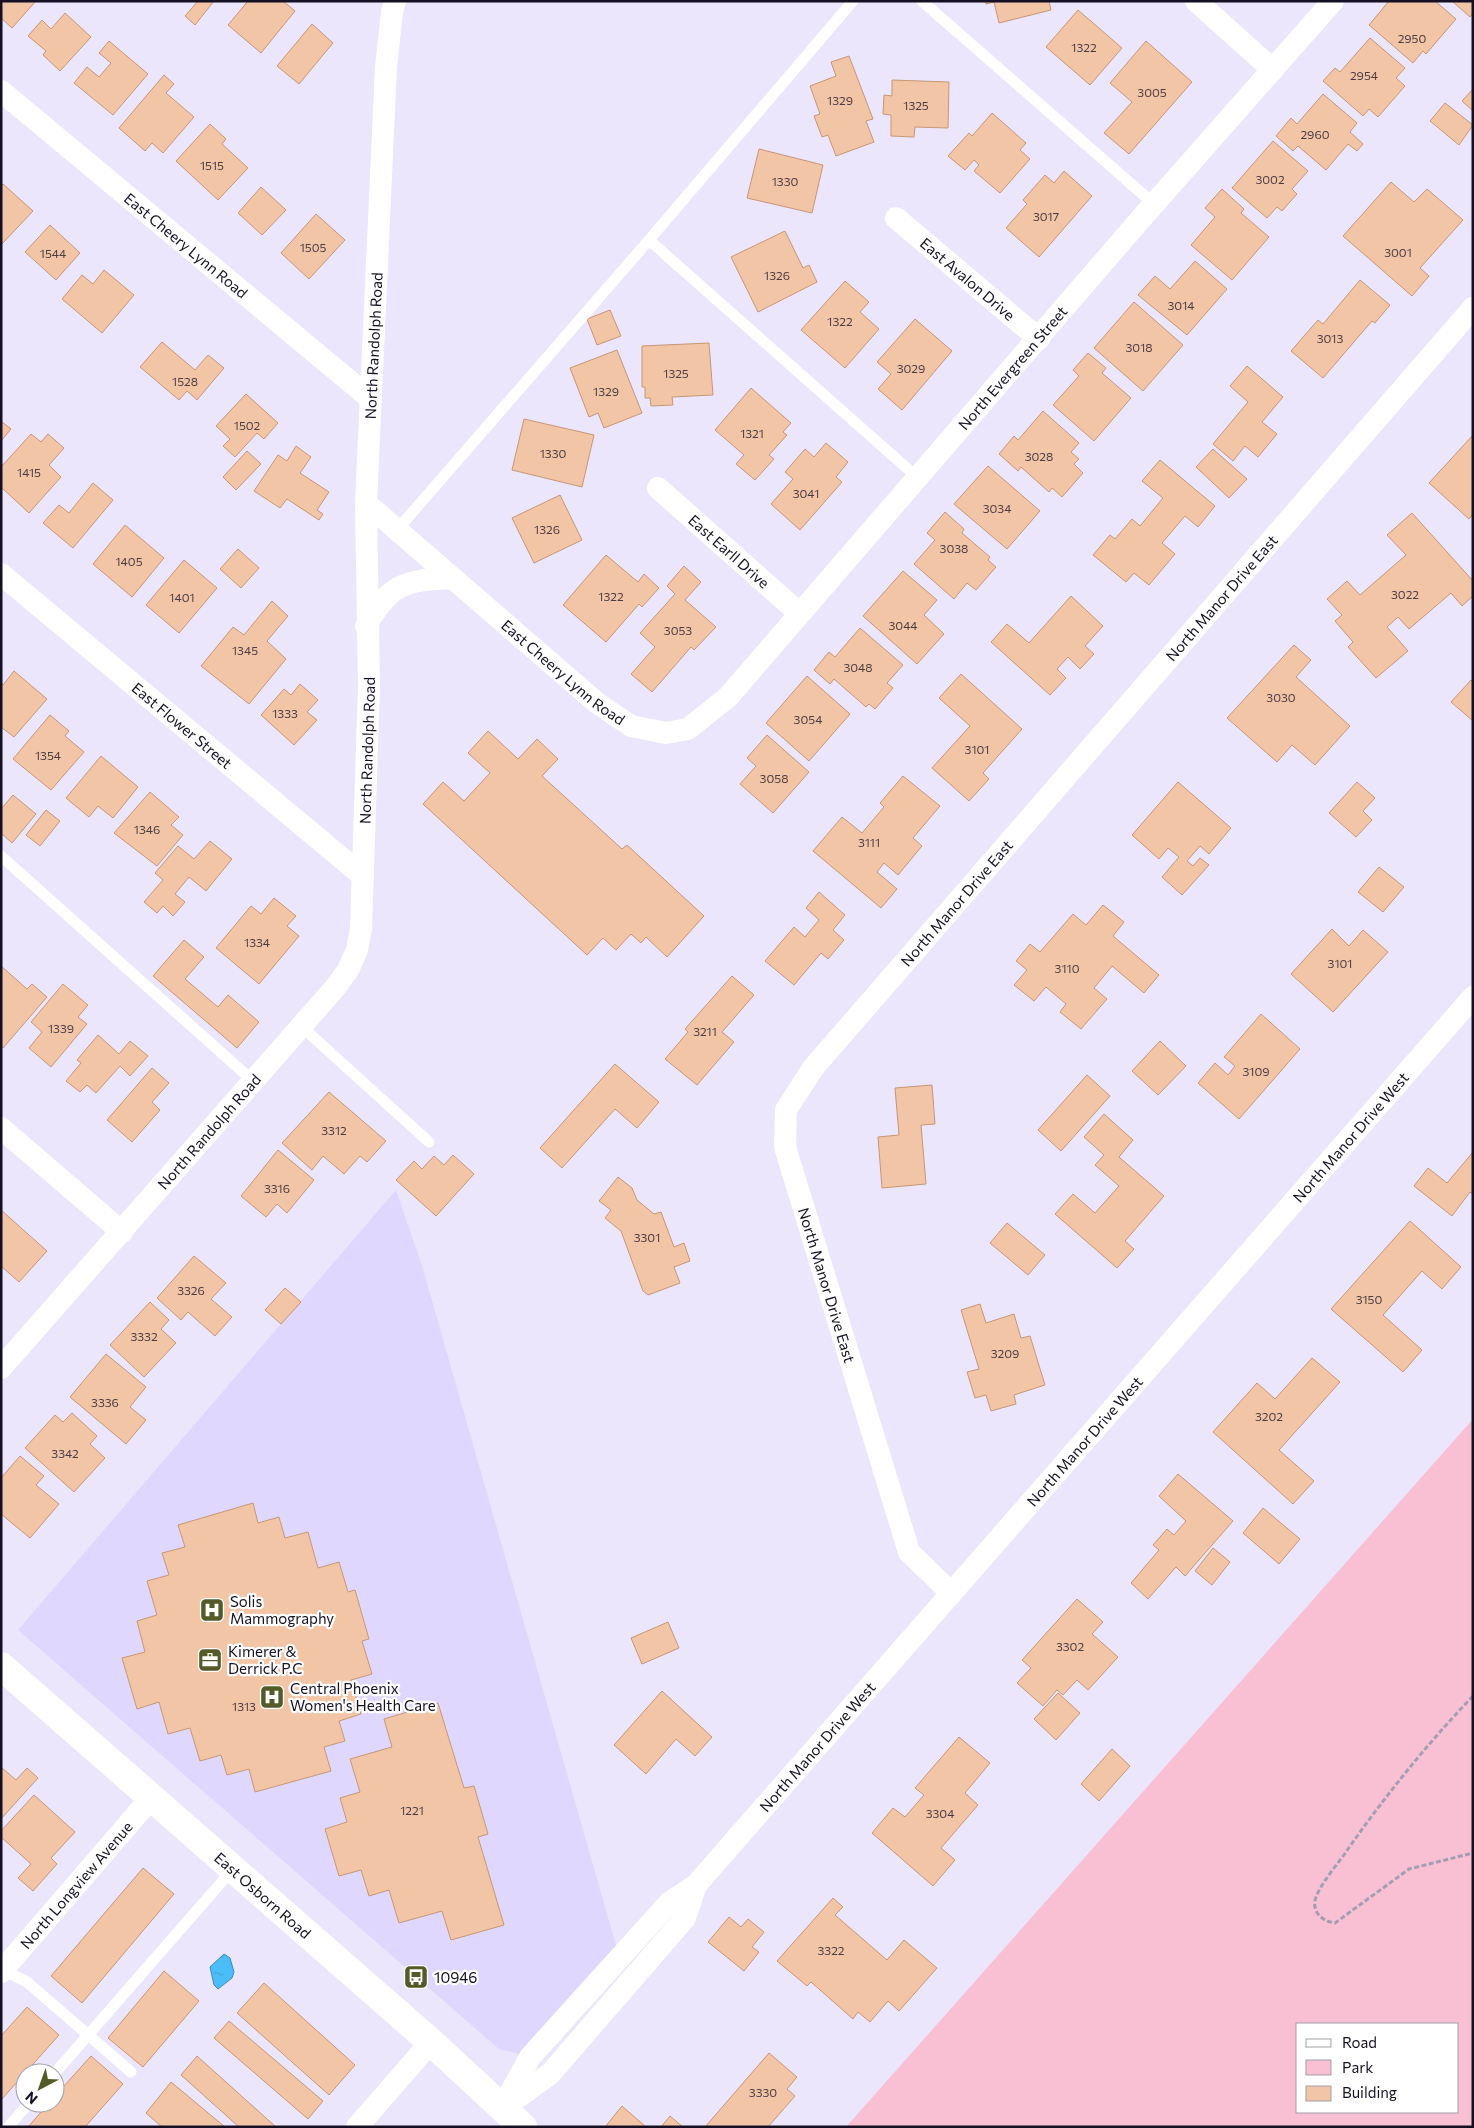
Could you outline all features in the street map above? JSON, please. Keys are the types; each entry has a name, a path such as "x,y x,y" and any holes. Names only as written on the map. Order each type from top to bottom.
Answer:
{"main road":[{"name":"East Osborn Road","path":"1,1666 432,2042 522,2127"}],"street":[{"path":"1196,1 1273,70"},
{"name":"North Evergreen Street","path":"688,729 728,697 1154,204 1333,1"},
{"name":"North Randolph Road","path":"1,1368 301,1026 348,970 357,950 363,876 369,686 366,626 366,503 388,5"},
{"name":"East Cheery Lynn Road","path":"1,91 372,399"},
{"name":"East Avalon Drive","path":"896,218 1039,339"},
{"name":"North Manor Drive East","path":"951,1593 909,1552 786,1152 786,1110 820,1060 1473,308"},
{"name":"East Earll Drive","path":"658,488 799,613"},
{"name":"East Cheery Lynn Road","path":"366,503 597,704 630,726 666,733 688,729"},
{"name":"East Flower Street","path":"1,574 363,876"},
{"path":"366,626 388,595 402,585 420,580 453,578"},
{"name":"North Manor Drive West","path":"502,2108 530,2057 669,1903 696,1885 1473,997"},
{"path":"1,1128 122,1232"},
{"name":"North Longview Avenue","path":"2,1970 151,1798"},
{"name":"North Manor Drive West","path":"502,2108 550,2074 685,1918 696,1885"},
{"path":"590,1990 609,2005"},
{"path":"357,2127 432,2042"}],"lane":[{"path":"397,530 649,240 852,1"},
{"path":"922,1 1154,204"},
{"path":"649,240 918,478"},
{"path":"1,856 253,1081"},
{"path":"301,1026 429,1142"},
{"path":"64,2063 233,1869"},
{"path":"2,1970 27,1982 130,2072"},
{"path":"8,2127 20,2113"}],"path":[{"path":"1473,1696 1404,1773 1368,1821 1316,1897 1317,1913 1322,1919 1335,1923 1409,1869 1473,1853"}],"shaded area":[{"path":"396,1190 423,1269 617,1949 523,2055 499,2049 18,1630"}],"green space":[{"path":"1473,1419 1473,2127 846,2127"}],"water":[{"path":"224,1954 230,1958 234,1972 232,1978 218,1989 214,1985 210,1967"}],"building":[{"path":"1,1 36,1 12,28 1,18"},
{"path":"198,1 214,1 195,25 185,16"},
{"path":"248,1 283,1 295,11 261,53 228,25"},
{"path":"985,1 1049,1 1051,10 999,23 994,2 986,4"},
{"path":"1389,1 1435,1 1456,19 1426,54 1423,51 1413,63 1369,25"},
{"path":"1452,1 1473,1 1473,13 1470,17"},
{"path":"1078,10 1122,48 1090,85 1046,47"},
{"path":"65,13 91,37 60,71 43,55 46,51 28,36 42,20 51,29"},
{"path":"312,24 333,43 299,84 277,66"},
{"path":"1370,38 1405,68 1396,78 1405,86 1378,117 1369,109 1363,116 1323,81 1335,68 1340,72"},
{"path":"109,41 148,74 113,115 74,83 87,67 99,77 111,63 99,53"},
{"path":"1146,41 1192,82 1129,154 1104,133 1132,102 1110,83"},
{"path":"849,56 873,119 866,121 874,142 836,156 828,135 822,137 814,116 820,114 810,86 836,76 831,62"},
{"path":"164,75 174,84 166,93 194,117 163,153 152,143 145,151 119,128"},
{"path":"892,80 949,82 948,128 915,127 914,137 891,136 891,115 883,114 884,95 892,96"},
{"path":"1473,89 1473,111 1462,101"},
{"path":"1323,94 1357,123 1350,132 1363,144 1357,151 1348,144 1326,170 1298,146 1293,151 1276,136 1291,118 1297,124"},
{"path":"1445,103 1473,125 1459,145 1430,121"},
{"path":"992,113 1026,143 1020,150 1030,159 1000,193 974,171 979,165 974,160 965,170 948,156 969,133 972,136"},
{"path":"210,124 226,139 222,144 248,168 218,200 176,161"},
{"path":"1273,141 1308,171 1292,189 1297,194 1282,211 1277,207 1267,218 1232,188"},
{"path":"759,149 823,165 812,213 747,198"},
{"path":"1064,171 1092,196 1039,257 1006,228 1027,204 1023,200 1045,175 1054,183"},
{"path":"1391,182 1414,202 1427,189 1463,220 1420,268 1429,276 1412,296 1343,236"},
{"path":"3,184 33,211 1,245 1,186"},
{"path":"261,187 286,210 262,235 238,213"},
{"path":"1222,189 1244,209 1241,213 1269,237 1232,280 1191,245 1215,217 1205,208"},
{"path":"316,214 345,240 309,279 281,253"},
{"path":"50,225 80,253 56,280 25,252"},
{"path":"785,231 803,268 809,265 817,282 758,312 731,257"},
{"path":"1195,261 1227,289 1187,335 1138,295 1155,276 1170,289"},
{"path":"104,270 134,295 102,333 62,299 82,275 93,284"},
{"path":"1360,280 1390,305 1375,323 1372,321 1323,378 1291,351 1318,320 1323,324"},
{"path":"845,281 869,302 860,312 879,329 845,368 801,330"},
{"path":"1134,302 1183,345 1143,391 1094,348"},
{"path":"610,310 621,336 597,345 587,319"},
{"path":"915,319 952,351 902,410 878,389 891,374 877,362"},
{"path":"162,342 195,370 208,355 224,368 197,400 187,391 179,400 140,367"},
{"path":"709,343 713,395 672,397 673,405 651,406 650,398 645,398 645,387 642,387 642,346"},
{"path":"617,350 642,413 604,428 598,413 589,417 570,368"},
{"path":"1088,353 1106,368 1102,373 1131,398 1094,441 1053,405 1079,376 1073,370"},
{"path":"1247,366 1283,397 1262,422 1277,434 1258,457 1245,446 1233,461 1213,444 1248,402 1230,386"},
{"path":"751,388 791,423 783,432 787,435 769,455 774,459 755,480 736,464 744,455 715,430"},
{"path":"246,394 278,423 264,439 257,433 235,457 223,446 230,439 216,426"},
{"path":"1043,411 1079,443 1071,452 1079,459 1074,464 1083,473 1062,497 1052,488 1049,492 1021,467 1018,471 999,454 1014,436 1018,440"},
{"path":"524,419 594,435 582,487 512,470"},
{"path":"1,421 11,429 1,441"},
{"path":"31,434 41,442 48,434 64,448 49,465 61,477 29,513 1,487 1,467"},
{"path":"1473,435 1473,514 1469,519 1429,483"},
{"path":"826,443 848,462 836,477 842,482 800,530 771,504 793,479 785,472 805,449 814,457"},
{"path":"296,446 311,457 300,473 329,492 317,510 323,514 319,520 287,499 280,508 254,491 278,455 287,461"},
{"path":"1213,449 1247,479 1229,498 1196,467"},
{"path":"247,451 261,464 236,490 223,477"},
{"path":"1160,460 1215,506 1198,527 1185,516 1162,543 1175,554 1149,585 1134,573 1126,582 1093,555 1110,535 1115,539 1132,519 1140,526 1163,498 1142,481"},
{"path":"988,466 1040,511 1007,549 954,504"},
{"path":"93,483 113,500 73,548 43,523 59,505 69,513"},
{"path":"560,495 582,540 534,563 512,518"},
{"path":"945,512 964,529 962,533 990,557 988,560 996,567 976,590 967,583 954,599 914,564 935,540 927,533"},
{"path":"1412,513 1473,581 1473,596 1462,606 1451,593 1409,629 1398,617 1387,627 1408,651 1376,678 1348,647 1353,642 1335,621 1342,615 1327,599 1347,581 1360,595 1406,555 1387,535"},
{"path":"125,525 164,558 132,597 93,564"},
{"path":"238,549 259,568 241,588 220,569"},
{"path":"606,555 638,582 644,574 659,588 642,607 639,604 606,642 563,605"},
{"path":"184,560 217,588 179,633 146,605"},
{"path":"684,566 701,582 685,600 716,627 694,650 691,647 652,692 631,674 655,647 640,633 675,594 667,586"},
{"path":"903,571 937,600 924,615 944,634 917,664 863,616"},
{"path":"1071,596 1103,626 1085,646 1094,654 1080,669 1068,657 1057,669 1066,678 1050,695 991,642 1007,624 1029,643"},
{"path":"272,601 288,616 267,641 286,659 249,704 201,666 233,627 244,635"},
{"path":"860,628 903,665 887,683 893,688 875,709 869,704 866,707 834,679 830,684 814,670 829,652 835,657"},
{"path":"1294,645 1311,660 1296,677 1350,726 1315,765 1292,745 1277,762 1227,718"},
{"path":"14,671 47,699 14,737 1,727 1,683 3,685"},
{"path":"961,674 1022,729 983,773 989,779 969,801 932,768 970,726 939,698"},
{"path":"807,676 850,714 809,761 766,723"},
{"path":"1471,680 1473,682 1473,721 1451,702"},
{"path":"300,684 318,700 307,712 317,720 294,745 261,715 284,689 291,695"},
{"path":"50,715 69,731 65,736 84,752 51,790 13,759"},
{"path":"488,731 518,759 537,739 558,759 542,776 622,849 627,845 704,916 667,957 646,937 641,943 631,934 616,950 603,938 587,955 423,804 443,782 464,801 490,773 468,753"},
{"path":"767,735 809,772 773,813 740,784 756,766 747,758"},
{"path":"101,756 138,787 113,818 98,806 89,817 66,798"},
{"path":"903,776 940,806 913,838 922,846 898,875 884,863 877,872 897,889 881,908 813,851 842,817 862,833 884,807 880,803"},
{"path":"1178,782 1231,828 1209,854 1200,846 1187,861 1193,866 1200,858 1209,865 1182,895 1162,877 1179,857 1168,848 1159,859 1132,835"},
{"path":"1357,782 1375,798 1363,811 1372,820 1356,837 1329,813"},
{"path":"150,792 179,817 171,825 183,835 157,866 114,833"},
{"path":"13,795 36,814 12,843 1,833 1,809"},
{"path":"46,810 60,821 40,846 26,835"},
{"path":"210,841 232,859 206,891 189,877 175,894 185,902 173,916 163,906 157,913 144,902 163,880 155,873 178,846 194,859"},
{"path":"1379,867 1404,887 1383,912 1358,892"},
{"path":"819,892 845,915 833,930 844,940 828,959 821,953 794,985 765,961 794,927 805,937 819,920 806,908"},
{"path":"274,898 296,916 287,926 299,936 259,984 216,948 251,906 261,914"},
{"path":"1103,905 1124,922 1113,936 1159,975 1144,993 1112,966 1094,988 1107,999 1081,1029 1060,1012 1066,1004 1046,987 1034,1001 1014,985 1027,970 1016,961 1030,944 1040,952 1073,914 1086,925"},
{"path":"1332,929 1349,946 1363,930 1388,952 1333,1012 1291,974"},
{"path":"184,940 204,957 185,979 218,1007 228,995 259,1022 237,1048 153,976"},
{"path":"1,966 27,989 32,984 47,997 3,1048 1,1046"},
{"path":"732,976 754,995 722,1032 734,1042 697,1085 665,1059 688,1032 685,1029"},
{"path":"63,984 88,1005 78,1017 87,1024 51,1067 29,1048 42,1032 31,1022"},
{"path":"1261,1014 1300,1049 1239,1119 1198,1083 1215,1063 1228,1075 1235,1066 1224,1057"},
{"path":"98,1035 119,1054 130,1041 148,1056 130,1076 120,1066 96,1093 87,1085 80,1092 66,1081 81,1063 77,1060"},
{"path":"1160,1041 1186,1066 1158,1095 1132,1071"},
{"path":"615,1064 659,1102 637,1128 615,1109 562,1168 540,1148"},
{"path":"152,1068 169,1083 152,1102 160,1110 132,1142 107,1120"},
{"path":"1087,1075 1110,1096 1061,1151 1038,1130"},
{"path":"932,1085 935,1124 921,1125 926,1184 882,1188 878,1137 899,1135 895,1088"},
{"path":"329,1092 386,1141 367,1162 360,1156 344,1174 323,1156 312,1170 282,1143"},
{"path":"1104,1114 1133,1140 1119,1157 1164,1196 1125,1241 1134,1249 1117,1268 1055,1214 1073,1194 1095,1213 1119,1186 1095,1165 1104,1155 1084,1137"},
{"path":"278,1150 314,1180 287,1213 277,1204 266,1217 241,1196"},
{"path":"1473,1152 1473,1194 1470,1192 1452,1216 1414,1186 1428,1168 1447,1183"},
{"path":"453,1155 474,1174 436,1216 396,1180 414,1161 422,1169 434,1156 444,1165"},
{"path":"618,1177 632,1188 637,1200 654,1214 661,1212 674,1247 684,1243 690,1261 674,1267 680,1283 648,1295 643,1291 621,1231 605,1218 611,1210 599,1201"},
{"path":"1,1210 47,1251 19,1282 1,1266"},
{"path":"1410,1221 1461,1267 1442,1289 1422,1271 1383,1315 1422,1350 1403,1372 1331,1309"},
{"path":"1007,1223 1045,1255 1028,1275 990,1243"},
{"path":"194,1256 226,1283 211,1299 232,1317 215,1336 188,1312 181,1320 157,1298"},
{"path":"285,1288 301,1302 281,1324 265,1310"},
{"path":"150,1302 169,1320 161,1329 176,1343 144,1377 110,1345"},
{"path":"980,1304 986,1323 1014,1314 1021,1338 1030,1336 1045,1385 1014,1395 1016,1404 991,1411 986,1395 975,1398 967,1372 979,1369 961,1310"},
{"path":"106,1354 146,1387 130,1407 146,1420 126,1444 70,1397"},
{"path":"1312,1358 1340,1382 1279,1450 1314,1481 1293,1504 1213,1432 1257,1383 1275,1399"},
{"path":"72,1413 97,1436 90,1444 105,1458 74,1492 25,1448 55,1415 63,1422"},
{"path":"20,1456 44,1476 36,1485 59,1504 30,1538 1,1514 1,1478"},
{"path":"1178,1474 1233,1521 1185,1576 1176,1567 1148,1599 1131,1583 1159,1550 1153,1545 1167,1529 1174,1535 1186,1521 1159,1496"},
{"path":"253,1503 258,1523 279,1517 285,1538 308,1532 318,1568 339,1562 348,1592 355,1590 369,1639 362,1641 372,1674 351,1680 361,1714 339,1721 345,1741 324,1747 331,1771 255,1792 249,1769 227,1775 221,1755 200,1761 190,1728 168,1734 159,1702 137,1709 122,1658 145,1652 137,1621 157,1615 147,1581 169,1575 162,1553 185,1547 178,1525"},
{"path":"1263,1508 1300,1539 1279,1564 1243,1533"},
{"path":"1213,1548 1230,1562 1212,1585 1195,1571"},
{"path":"1077,1599 1103,1622 1092,1634 1118,1657 1088,1690 1077,1680 1063,1695 1057,1690 1043,1706 1017,1683 1031,1668 1022,1660"},
{"path":"668,1622 679,1648 642,1664 631,1638"},
{"path":"662,1691 712,1737 695,1756 676,1739 646,1774 614,1745"},
{"path":"1058,1693 1080,1713 1056,1740 1034,1719"},
{"path":"438,1703 464,1788 474,1786 488,1834 478,1837 504,1925 451,1940 442,1911 399,1923 389,1890 369,1896 361,1870 339,1876 325,1829 347,1822 340,1798 360,1792 350,1759 392,1747 384,1719"},
{"path":"959,1737 990,1763 965,1793 978,1805 941,1848 955,1860 933,1886 872,1833 893,1808 905,1817 924,1795 915,1788"},
{"path":"1112,1749 1130,1766 1099,1801 1081,1784"},
{"path":"1,1767 16,1780 27,1768 38,1778 1,1819"},
{"path":"34,1795 75,1832 51,1858 57,1864 33,1891 18,1878 31,1864 1,1837 1,1831"},
{"path":"143,1868 174,1894 82,2003 51,1976"},
{"path":"833,1898 843,1907 835,1915 887,1960 904,1940 937,1968 899,2011 888,2001 870,2022 858,2012 853,2019 811,1982 807,1986 777,1961"},
{"path":"729,1917 741,1927 748,1919 764,1932 752,1947 759,1952 744,1971 708,1942"},
{"path":"164,1971 199,2001 143,2067 108,2038"},
{"path":"264,1983 355,2065 329,2095 237,2013"},
{"path":"27,2007 59,2035 34,2063 15,2063 15,2084 1,2100 1,2036"},
{"path":"229,2021 323,2101 308,2119 214,2038"},
{"path":"769,2053 797,2077 787,2089 795,2096 768,2127 705,2127"},
{"path":"91,2056 123,2084 85,2127 28,2127 40,2113 65,2113 65,2085"},
{"path":"197,2056 276,2127 239,2127 181,2075"},
{"path":"171,2082 225,2127 162,2127 146,2113"},
{"path":"622,2106 646,2127 605,2127"},
{"path":"670,2116 683,2127 661,2127"}],"place":[{"name":"Solis Mammography","path":"212,1610"},
{"name":"Kimerer & Derrick P.C","path":"210,1660"},
{"name":"Central Phoenix Women's Health Care","path":"272,1697"},
{"name":"10946","path":"416,1977"}]}
